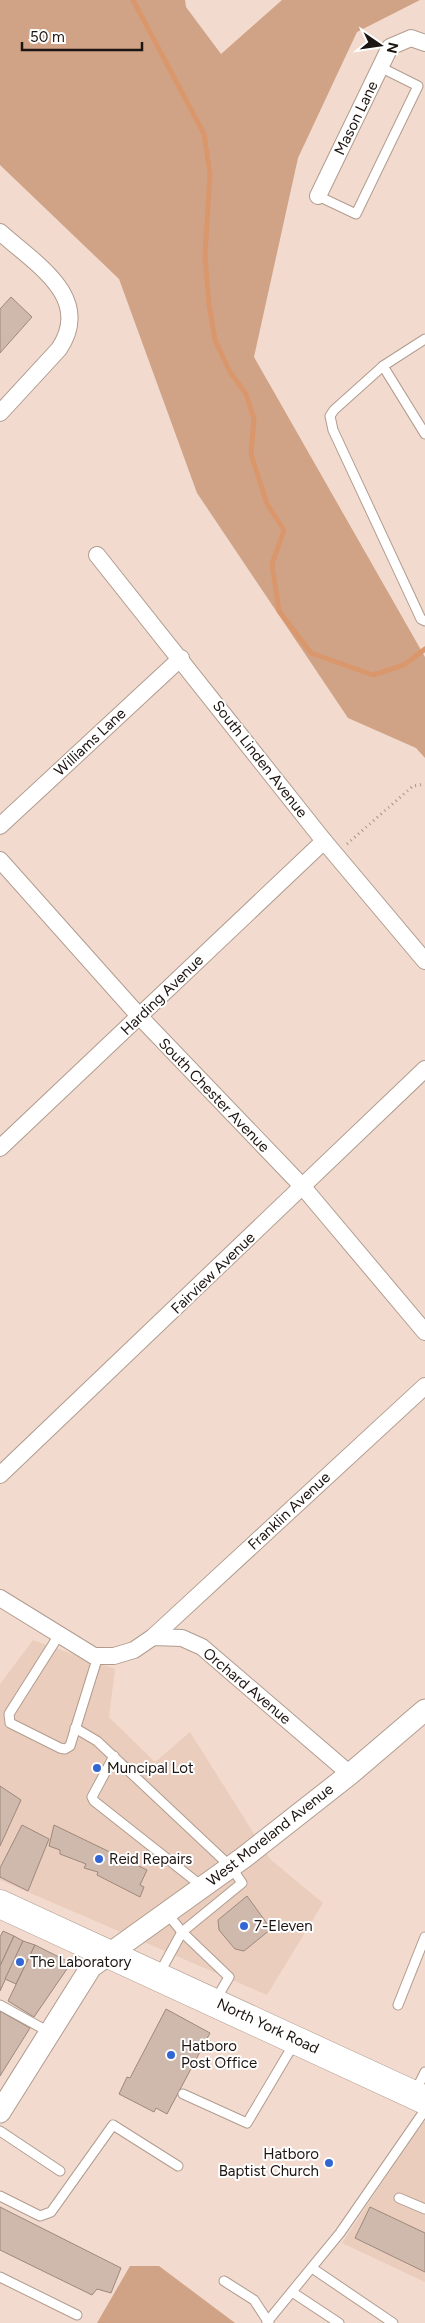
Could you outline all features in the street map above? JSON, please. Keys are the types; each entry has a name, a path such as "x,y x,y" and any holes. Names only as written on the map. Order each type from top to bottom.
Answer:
{"highway":[{"name":"North York Road","path":"0,1904 296,2040 422,2094"}],"street":[{"name":"Mason Lane","path":"318,196 390,47 411,38 425,42"},
{"path":"0,232 59,285 70,310 66,339 0,413"},
{"name":"South Linden Avenue","path":"97,554 324,841 425,961"},
{"name":"Williams Lane","path":"0,826 181,658"},
{"name":"Harding Avenue","path":"0,1148 324,841"},
{"name":"South Chester Avenue","path":"0,860 140,1017 302,1188 425,1332"},
{"name":"Fairview Avenue","path":"0,1476 425,1069"},
{"name":"Franklin Avenue","path":"154,1637 425,1386"},
{"path":"0,1598 94,1656 114,1656 134,1650 154,1637"},
{"name":"Orchard Avenue","path":"154,1637 182,1638 202,1647 350,1774"},
{"name":"West Moreland Avenue","path":"0,2112 91,1967 230,1867 350,1774 425,1710"}],"lane":[{"path":"318,196 356,214 418,86 380,67"},
{"path":"425,339 382,366 334,410 330,416 337,438 421,619 425,621"},
{"path":"382,366 425,434"},
{"path":"60,1635 42,1666 9,1714 10,1723 60,1748 65,1749 70,1746 98,1656"},
{"path":"75,1728 97,1741 114,1756 230,1867 242,1883 182,1932 158,1975"},
{"path":"114,1756 92,1797 94,1801 203,1887"},
{"path":"167,1912 182,1932 229,1978 214,2001"},
{"path":"398,2005 425,1937"},
{"path":"0,2005 50,2032"},
{"path":"183,2094 248,2123 296,2040"},
{"path":"224,2281 254,2300 268,2322 340,2233 422,2094"},
{"path":"0,2196 40,2216 50,2212 114,2125 178,2166"},
{"path":"0,2131 60,2171"},
{"path":"399,2198 424,2207"},
{"path":"312,2268 386,2321"},
{"path":"0,2277 78,2315"},
{"path":"292,2292 339,2323"}],"path":[{"path":"335,854 413,786 425,784"}],"shaded area":[{"path":"0,0 185,0 186,7 221,54 282,0 420,0 357,32 298,158 254,357 425,657 425,758 416,748 348,718 197,493 119,279 0,165"},
{"path":"33,1640 115,1669 109,1717 155,1762 190,1732 270,1859 323,1903 267,1995 0,1880 0,1684"},
{"path":"423,2121 425,2122 425,2282 342,2243"},
{"path":"130,2266 159,2266 235,2323 97,2323"}],"building":[{"path":"11,297 32,317 0,353 0,309"},
{"path":"0,1786 21,1800 0,1846"},
{"path":"22,1825 49,1839 28,1891 0,1877 0,1868"},
{"name":"Reid Repairs","path":"54,1825 147,1870 140,1885 144,1887 140,1897 97,1875 98,1872 84,1868 86,1864 60,1854 60,1850 49,1846"},
{"name":"7-Eleven","path":"247,1896 271,1929 244,1951 235,1949 219,1930 218,1920"},
{"path":"3,1931 14,1936 0,1966 0,1937"},
{"path":"14,1936 23,1941 0,1991 0,1966"},
{"name":"The Laboratory","path":"23,1941 35,1945 16,1984 5,1979"},
{"path":"35,1945 71,1963 34,2017 8,2001"},
{"name":"Hatboro Post Office","path":"166,2009 210,2033 167,2114 156,2108 154,2112 119,2094 127,2077 130,2078"},
{"path":"0,2011 30,2028 0,2076"},
{"path":"0,2207 121,2268 111,2293 97,2289 92,2295 0,2250"},
{"path":"370,2207 425,2233 425,2272 355,2238"}],"waterway":[{"path":"133,0 204,134 210,174 205,256 209,305 215,340 230,372 246,394 254,419 251,454 267,504 284,530 272,564 279,611 311,653 373,675 404,665 425,649"}],"place":[{"name":"Muncipal Lot","path":"97,1768"},
{"name":"Reid Repairs","path":"99,1859"},
{"name":"7-Eleven","path":"244,1926"},
{"name":"The Laboratory","path":"20,1962"},
{"name":"Hatboro Post Office","path":"171,2055"},
{"name":"Hatboro Baptist Church","path":"329,2163"}]}
